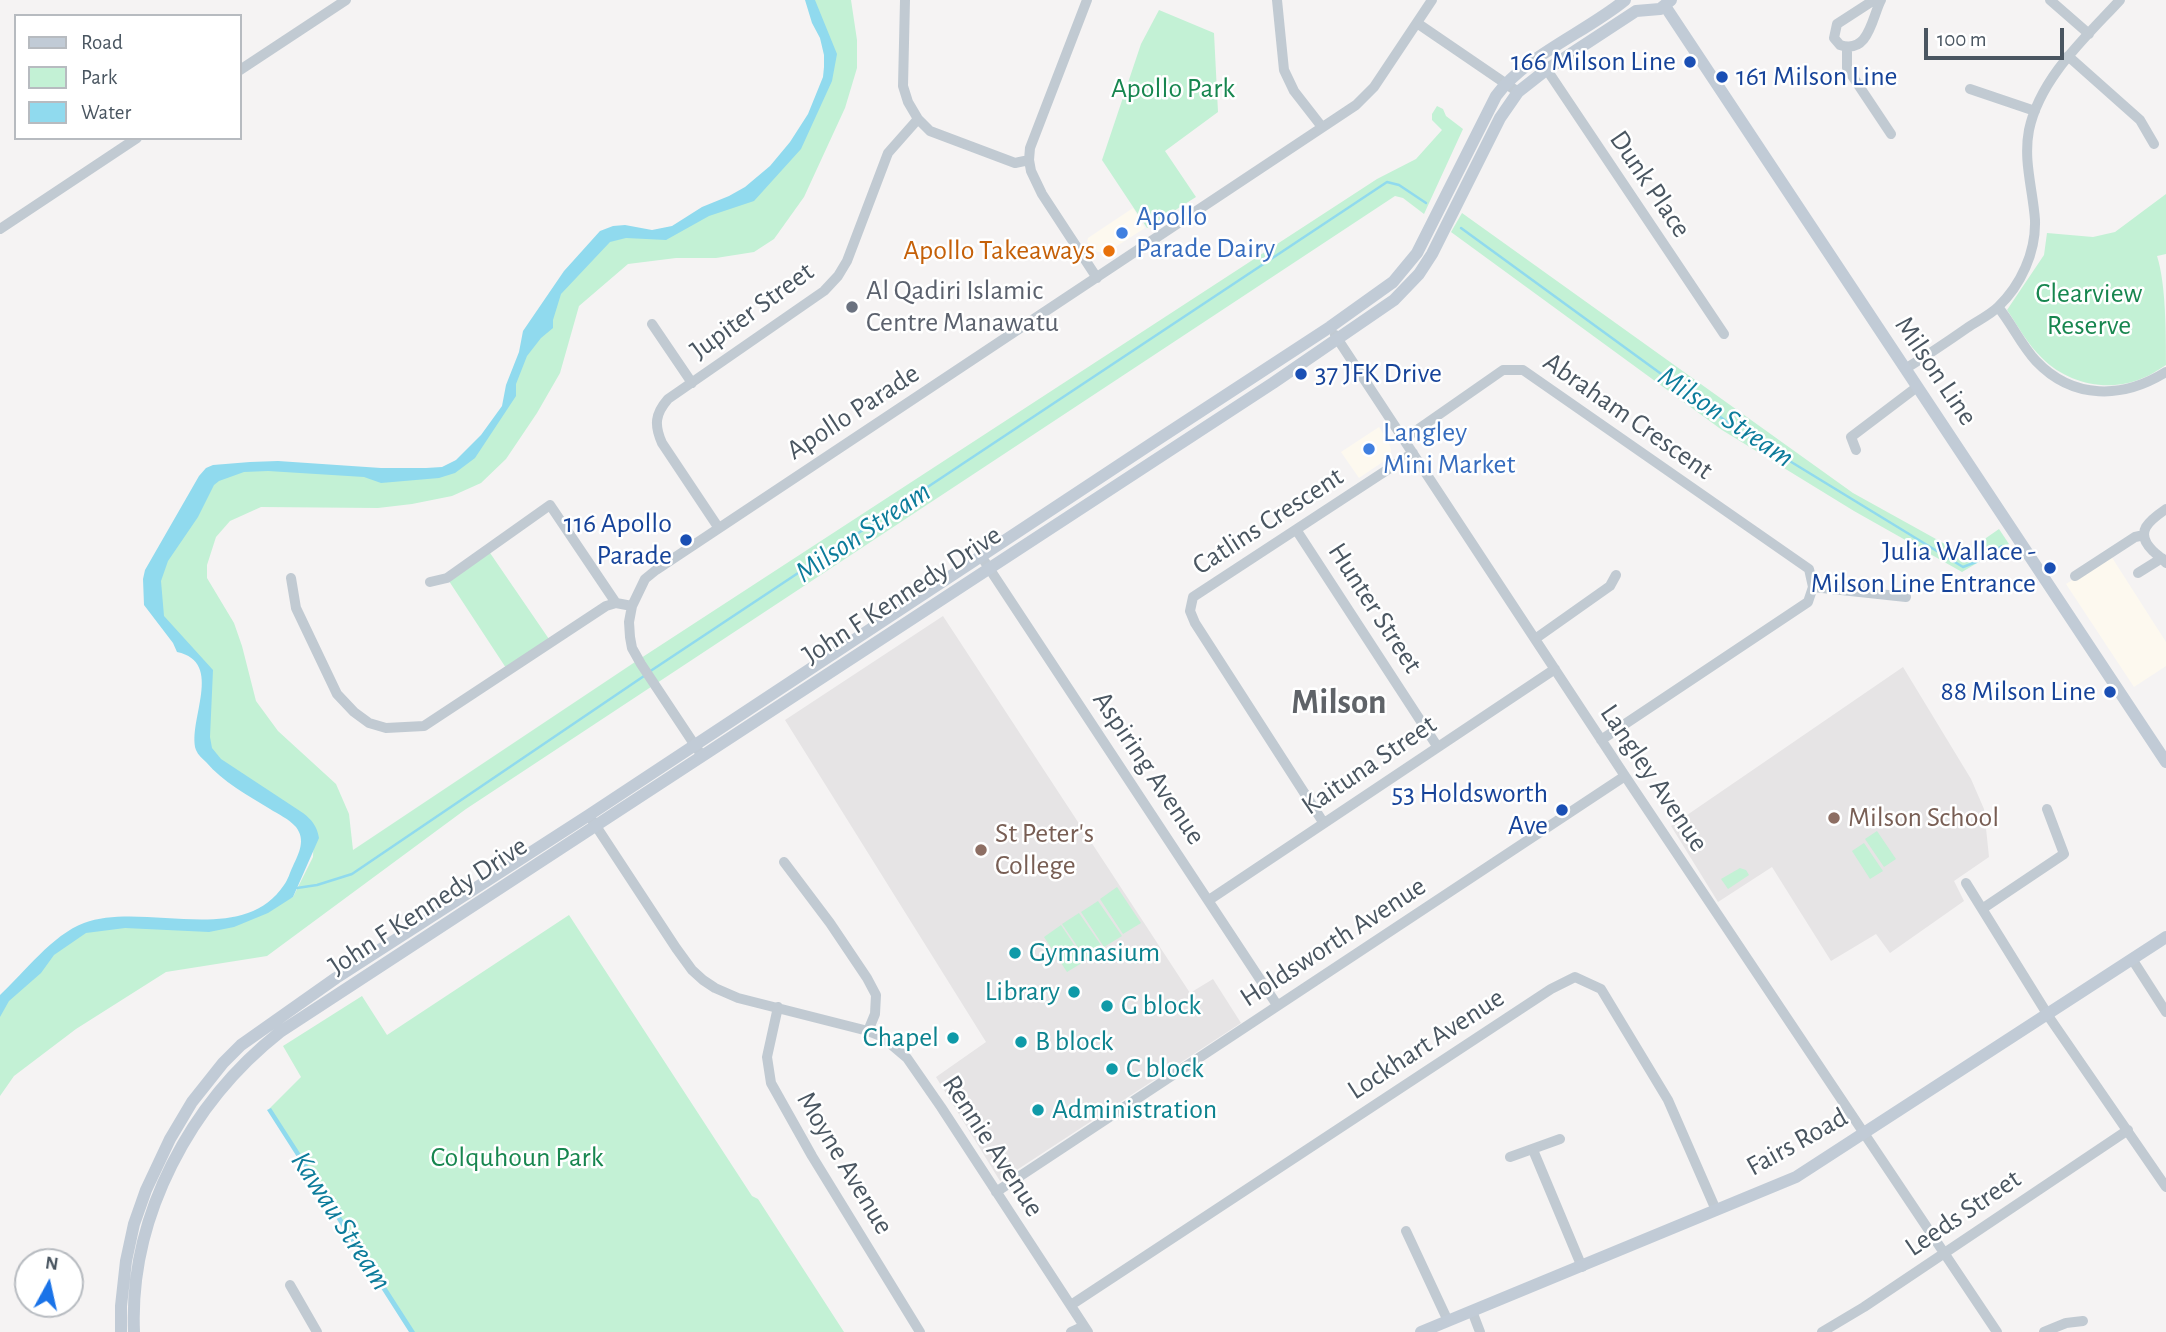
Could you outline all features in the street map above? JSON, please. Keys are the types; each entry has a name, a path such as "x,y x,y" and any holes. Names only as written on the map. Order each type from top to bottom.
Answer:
{"main road":[{"name":"John F Kennedy Drive","path":"985,562 1165,453 1273,383 1393,282 1417,253 1505,83 1625,0"},
{"path":"1637,0 1648,9"},
{"name":"John F Kennedy Drive","path":"121,1332 126,1261 134,1224 205,1108 260,1047 592,821 985,562 1157,440 1334,332 1394,300 1419,274 1432,254 1500,118 1518,92 1636,10 1660,9 1668,3"},
{"name":"Milson Line","path":"1668,3 1905,369 2166,762"},
{"path":"1157,440 1165,453"},
{"name":"Fairs Road","path":"1421,1332 1797,1177 2166,937"},
{"name":"John F Kennedy Drive","path":"134,1332 136,1286 150,1199"}],"street":[{"path":"242,69 346,0"},
{"path":"905,0 903,86 918,119 930,131 1014,162 1029,160"},
{"path":"1087,0 1034,135 1029,160 1035,182 1097,278"},
{"path":"1278,0 1284,71 1294,91 1322,127"},
{"name":"Apollo Parade","path":"699,750 632,648 629,622 632,606 645,579 718,527 1356,105 1374,87 1432,0"},
{"path":"1874,0 1839,21 1835,27 1836,41 1840,46 1858,45 1867,35 1881,0"},
{"path":"2050,0 2088,34"},
{"path":"1905,369 1998,307 2021,278 2035,234 2026,164 2029,131 2035,111 2045,90 2068,56 2120,0"},
{"path":"1417,23 1518,92"},
{"path":"1847,47 1847,68 1891,134"},
{"path":"2068,56 2140,120 2154,144"},
{"name":"Dunk Place","path":"1539,58 1724,334"},
{"path":"1970,89 2035,111"},
{"name":"Jupiter Street","path":"718,527 662,443 657,431 660,408 667,399 824,291 838,276 848,261 888,153 918,119"},
{"path":"0,229 134,140"},
{"path":"1998,307 2035,360 2054,376 2077,387 2096,391 2118,391 2142,386 2166,372"},
{"path":"652,324 692,383"},
{"name":"Langley Avenue","path":"1334,332 1601,740 1997,1332"},
{"name":"Abraham Crescent","path":"1404,439 1503,370 1523,370 1809,569 1813,587"},
{"path":"1856,450 1851,437 1917,387"},
{"name":"Catlins Crescent","path":"1323,822 1189,611 1194,597 1413,453"},
{"path":"430,582 447,578 550,505 615,603"},
{"path":"2138,573 2163,556 2147,544 2144,535 2147,522 2166,509"},
{"name":"Hunter Street","path":"1297,531 1437,746"},
{"path":"2075,576 2136,537 2144,535"},
{"name":"Aspiring Avenue","path":"985,562 1278,1005"},
{"path":"1535,639 1609,586 1616,575"},
{"path":"291,578 296,608 337,694 369,723 386,728 424,726 607,606 615,603 632,606"},
{"path":"1601,740 1808,602 1813,587 1906,597"},
{"name":"Kaituna Street","path":"1209,900 1555,668"},
{"name":"Holdsworth Avenue","path":"996,1192 1625,776"},
{"path":"1982,909 2064,854 2047,808"},
{"name":"Rennie Avenue","path":"592,821 692,970 715,988 738,998 868,1031 881,1036 907,1058 1086,1329"},
{"path":"784,862 830,923 876,995 874,1014 868,1031"},
{"path":"1966,883 2047,1014 2166,1187"},
{"path":"2132,959 2166,1012"},
{"name":"Lockhart Avenue","path":"1070,1305 1551,989 1575,977 1601,989 1668,1100 1716,1210"},
{"name":"Moyne Avenue","path":"778,1007 767,1057 771,1083 812,1156 920,1332"},
{"name":"Leeds Street","path":"1822,1332 1864,1307 2127,1130"},
{"path":"1510,1157 1560,1139"},
{"path":"1532,1150 1582,1267"},
{"path":"1406,1231 1448,1321"},
{"path":"289,1285 317,1332"},
{"path":"1472,1311 1480,1332"},
{"path":"2044,1332 2066,1323 2083,1321"},
{"path":"1071,1332 1086,1329"}],"shaded area":[{"path":"1133,208 1145,228 1106,253 1093,251 1087,242 1088,238"},
{"path":"1379,427 1389,443 1390,457 1359,478 1341,452"},
{"path":"2111,556 2166,642 2166,666 2134,687 2066,584"},
{"name":"St Peter's College","path":"943,616 1190,993 1213,979 1241,1023 1000,1181 936,1077 986,1042 785,720"},
{"name":"Milson School","path":"1903,667 1971,779 1984,809 1989,857 1954,881 1964,901 1890,953 1876,934 1831,961 1772,867 1718,902 1671,826"}],"green space":[{"path":"811,0 851,0 857,40 857,68 845,108 804,197 774,239 754,252 716,258 676,258 628,264 579,306 560,373 506,459 481,483 452,496 378,508 261,507 230,521 216,537 207,565 207,578 234,623 256,701 278,731 336,784 349,814 353,850 638,660 1377,179 1416,159 1442,130 1432,120 1437,106 1463,129 1424,214 1403,198 1395,196 466,809 267,956 166,972 76,1029 14,1076 0,1096 0,1007 9,993 84,928 131,925 215,929 293,897 313,857 314,833 204,755 210,671 163,619 160,582 173,543 215,474 268,468 444,474 472,458 506,405 509,384 557,291 606,238 665,236 708,211 752,198 793,155 829,72"},
{"name":"Apollo Park","path":"1159,10 1214,33 1218,112 1165,151 1196,197 1147,228 1102,160 1141,44"},
{"name":"Clearview Reserve","path":"2166,194 2166,254 2157,256 2164,294 2166,365 2143,378 2117,385 2076,380 2052,367 2037,353 2007,310 2044,255 2047,233 2093,237 2115,232"},
{"path":"1462,213 1853,493 1963,554 1999,529 2009,544 1962,572 1854,511 1722,430 1451,232"},
{"path":"488,550 551,642 508,671 447,578"},
{"path":"1877,831 1896,859 1884,867 1865,839"},
{"path":"1864,843 1883,871 1870,879 1852,851"},
{"path":"1740,868 1746,870 1749,875 1728,889 1721,879"},
{"path":"1117,887 1141,923 1123,934 1100,899"},
{"path":"1098,901 1122,936 1104,947 1081,912"},
{"path":"1079,913 1103,948 1086,959 1062,924"},
{"name":"Colquhoun Park","path":"569,915 844,1332 412,1332 269,1109 301,1077 283,1046 362,996 387,1035"},
{"path":"1061,925 1085,961 1067,972 1044,937"}],"water":[{"path":"805,0 815,0 837,54 832,81 801,149 754,201 709,216 666,240 626,238 610,242 561,294 553,328 527,356 516,384 516,396 475,458 455,473 439,478 381,483 364,477 268,471 244,472 214,485 198,517 168,561 161,581 164,616 213,670 210,737 212,748 221,759 306,816 315,827 319,838 293,897 268,913 234,927 209,932 125,928 86,933 54,955 41,973 9,1001 0,1017 0,995 50,945 72,929 84,923 108,918 218,919 244,914 266,904 284,885 299,851 301,837 293,824 228,782 196,750 196,724 202,680 199,667 191,658 177,652 144,605 145,570 199,476 213,465 250,462 426,468 442,467 456,460 481,435 502,406 523,331 564,271 600,231 625,225 652,230 672,226 702,207 745,187 770,166 790,142 808,114 823,77 824,55"},
{"name":"Kawau Stream","path":"271,1108 415,1332 409,1332 267,1110"}],"waterway":[{"name":"Milson Stream","path":"649,672 1387,182 1399,185 1426,203"},
{"name":"Milson Stream","path":"1461,228 1734,427 1963,567 2002,546"},
{"name":"Milson Stream","path":"297,888 352,874 644,676"}],"place":[{"name":"166 Milson Line","path":"1690,62"},
{"name":"161 Milson Line","path":"1722,77"},
{"name":"Apollo Parade Dairy","path":"1122,233"},
{"name":"Apollo Takeaways","path":"1109,251"},
{"name":"Al Qadiri Islamic Centre Manawatu","path":"852,307"},
{"name":"37 JFK Drive","path":"1301,374"},
{"name":"Langley Mini Market","path":"1369,449"},
{"name":"116 Apollo Parade","path":"686,540"},
{"name":"Julia Wallace - Milson Line Entrance","path":"2050,568"},
{"name":"88 Milson Line","path":"2110,692"},
{"name":"53 Holdsworth Ave","path":"1562,810"},
{"name":"Milson School","path":"1834,818"},
{"name":"St Peter's College","path":"981,850"},
{"name":"Gymnasium","path":"1015,953"},
{"name":"Library","path":"1074,992"},
{"name":"G block","path":"1107,1006"},
{"name":"Chapel","path":"953,1038"},
{"name":"B block","path":"1021,1042"},
{"name":"C block","path":"1112,1069"},
{"name":"Administration","path":"1038,1110"}],"district":[{"name":"Milson","path":"1339,702"}]}
